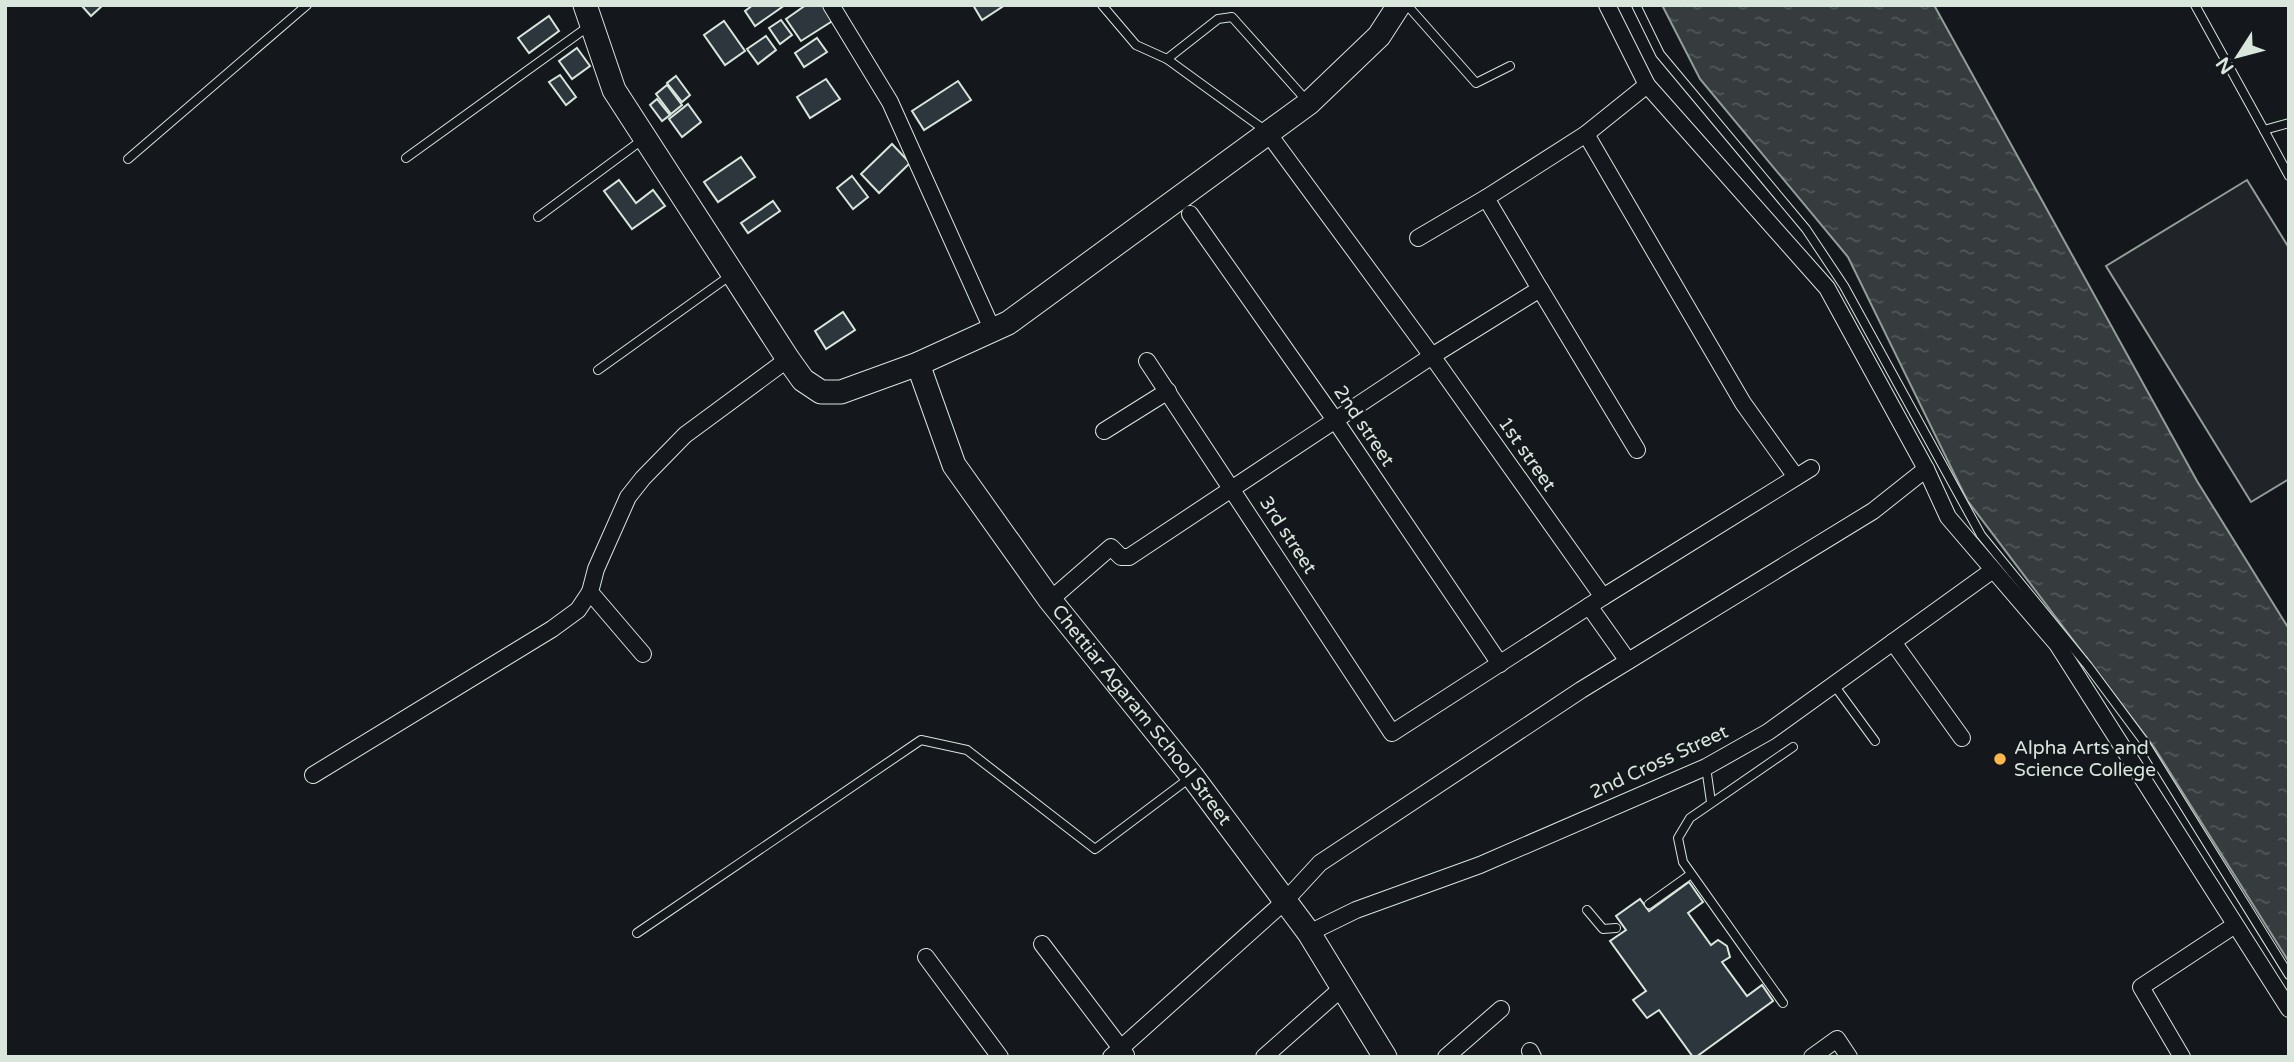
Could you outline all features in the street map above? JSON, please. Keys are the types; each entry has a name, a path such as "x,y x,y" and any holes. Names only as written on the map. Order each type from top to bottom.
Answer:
{"street":[{"path":"831,5 890,102 993,331"},
{"path":"588,15 614,90 643,139 788,359 803,380 821,392 841,392 918,364 993,331 1309,103 1379,36 1399,5"},
{"path":"1607,5 1647,85 1827,288 1926,469 1948,517 2057,644 2289,1010"},
{"path":"1418,238 1586,134 1647,85"},
{"name":"1st street","path":"1268,133 1432,356 1596,602 1628,661"},
{"path":"1586,134 1743,402 1796,477"},
{"path":"1486,198 1637,450"},
{"name":"2nd street","path":"1190,214 1335,420 1500,664"},
{"path":"1050,600 1111,547 1121,557 1129,557 1432,356 1540,289"},
{"path":"313,775 552,629 578,610 590,593 596,569 628,497 643,478 685,435 788,359"},
{"name":"3rd street","path":"1147,361 1392,733 1500,664"},
{"name":"Chettiar Agaram School Street","path":"918,364 954,464 1050,600 1192,776 1286,901 1309,933 1385,1057"},
{"path":"1104,431 1168,391"},
{"path":"1500,664 1811,468"},
{"path":"1042,944 1120,1054 1286,901 1320,863 1628,661 1873,511 1926,469"},
{"name":"2nd Cross Street","path":"1309,933 1356,909 1480,865 1706,767 1768,732 1993,570"},
{"path":"590,593 643,654"},
{"path":"1893,642 1962,738"},
{"path":"2182,1057 2141,987 2235,925"},
{"path":"926,957 1000,1057"},
{"path":"1264,1057 1342,988"},
{"path":"1446,1057 1502,1009"},
{"path":"1812,1057 1837,1039 1849,1057"}],"lane":[{"path":"128,159 307,5"},
{"path":"1102,5 1136,45 1167,59 1268,133"},
{"path":"1407,5 1476,83 1510,66"},
{"path":"1636,5 1660,54 1806,229 1844,286 1981,535 2088,666 2143,740 2289,975"},
{"path":"2195,5 2289,176"},
{"path":"406,158 588,15"},
{"path":"1167,59 1218,19 1233,17 1309,103"},
{"path":"2264,130 2289,123"},
{"path":"538,217 643,139"},
{"path":"598,370 733,274"},
{"path":"1834,685 1875,741"},
{"path":"637,933 921,740 967,750 1095,849 1192,776"},
{"path":"1783,1003 1683,862 1678,838 1690,818 1793,747"},
{"path":"1706,767 1711,803"},
{"path":"1649,904 1691,874"},
{"path":"1587,910 1603,929 1616,928"}],"shaded area":[{"path":"2247,180 2289,248 2289,479 2251,502 2106,266"}],"water":[{"path":"1662,5 1934,5 2197,481 2289,629 2289,962 2154,747 1967,500 1848,257 1700,79"}],"building":[{"path":"81,5 103,5 91,16"},
{"path":"753,5 785,5 755,26 745,11"},
{"path":"806,5 824,5 834,20 801,41 786,19"},
{"path":"973,5 1005,5 982,20"},
{"path":"549,16 559,31 529,53 518,38"},
{"path":"781,20 792,35 780,44 769,28"},
{"path":"724,21 745,51 725,65 704,35"},
{"path":"766,36 776,50 758,64 747,49"},
{"path":"817,38 827,52 804,67 795,53"},
{"path":"577,48 590,66 572,79 559,61"},
{"path":"560,75 576,97 566,105 549,82"},
{"path":"676,76 690,95 682,102 667,83"},
{"path":"826,79 840,99 810,118 797,97"},
{"path":"958,81 971,100 924,130 912,111"},
{"path":"667,85 682,105 671,114 656,94"},
{"path":"657,99 670,115 662,121 650,105"},
{"path":"688,104 701,122 682,137 669,119"},
{"path":"892,144 910,163 879,193 861,174"},
{"path":"741,157 755,177 718,202 704,182"},
{"path":"852,176 868,197 853,209 837,188"},
{"path":"619,180 636,203 653,190 665,206 632,229 604,191"},
{"path":"773,201 780,211 748,233 741,223"},
{"path":"843,312 855,330 826,349 815,331"},
{"path":"1689,882 1703,902 1688,913 1711,945 1718,940 1727,946 1730,957 1722,962 1747,996 1762,985 1773,1001 1696,1057 1693,1057 1659,1010 1647,1018 1633,1000 1646,991 1610,941 1626,930 1616,916 1640,899 1649,911"}],"place":[{"name":"Alpha Arts and Science College","path":"2000,759"}]}
